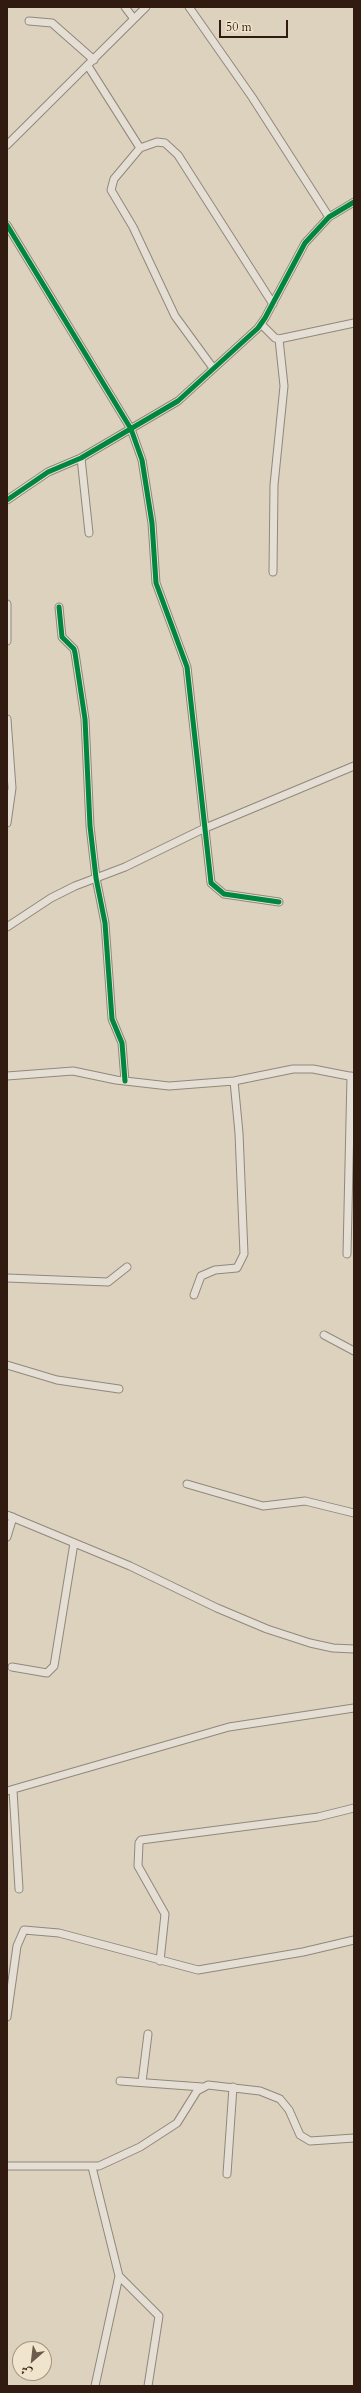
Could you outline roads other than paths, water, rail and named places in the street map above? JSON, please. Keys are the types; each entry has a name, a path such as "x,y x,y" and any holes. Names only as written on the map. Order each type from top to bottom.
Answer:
{"street":[{"path":"125,7 134,19"},
{"path":"7,144 88,66 146,7"},
{"path":"189,7 252,97 329,217"},
{"path":"29,21 52,24 94,60"},
{"path":"88,66 140,148"},
{"path":"213,368 175,316 133,227 111,190 114,179 140,148 157,142 170,146 273,304"},
{"path":"7,500 48,472 82,458 178,401 261,324 305,243 329,217 354,202"},
{"path":"7,225 132,429 147,481 158,591 181,646 187,668 192,724 207,827 211,883 217,890 224,894 279,902"},
{"path":"261,324 275,338 279,339 354,323"},
{"path":"273,572 274,485 284,386 279,339"},
{"path":"82,458 89,533"},
{"path":"7,604 7,641"},
{"path":"59,607 61,634 75,654 86,719 90,826 96,878 105,923 112,1019 122,1043 125,1081"},
{"path":"7,719 12,788 7,823"},
{"path":"7,927 51,898 207,827 354,766"},
{"path":"7,1076 73,1071 125,1081 169,1086 234,1081 293,1068 312,1069 352,1077 347,1254"},
{"path":"194,1295 201,1276 215,1270 237,1268 244,1254 239,1133 234,1081"},
{"path":"7,1278 108,1282 127,1267"},
{"path":"324,1335 354,1350"},
{"path":"7,1365 58,1380 119,1389"},
{"path":"187,1484 263,1506 305,1501 354,1513"},
{"path":"7,1537 10,1516 267,1629 310,1643 333,1648 354,1649"},
{"path":"12,1667 47,1673 54,1666 74,1543"},
{"path":"19,1889 10,1790 229,1727 354,1708"},
{"path":"160,1961 165,1914 138,1866 139,1843 141,1840 318,1817 354,1808"},
{"path":"7,2017 17,1946 24,1930 59,1933 186,1968 206,1969 297,1953 354,1940"},
{"path":"142,2082 148,2034"},
{"path":"120,2081 202,2087 215,2085 260,2091 280,2099 289,2110 300,2135 304,2138 317,2142 354,2138"},
{"path":"7,2166 92,2167 114,2160 168,2130 177,2123 202,2087"},
{"path":"227,2174 233,2087"},
{"path":"92,2167 119,2276 95,2386"},
{"path":"119,2276 160,2316 148,2386"}]}
